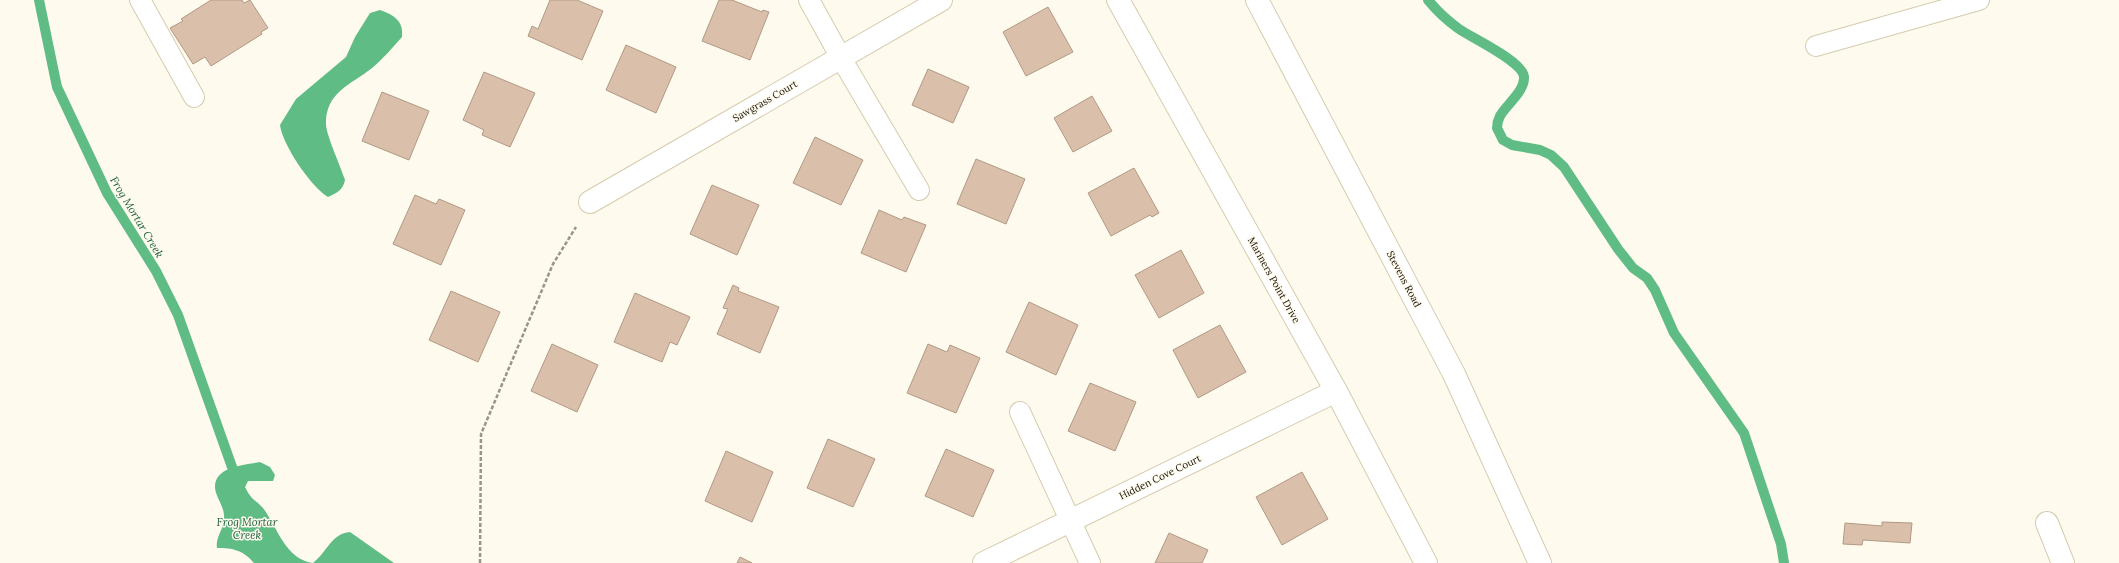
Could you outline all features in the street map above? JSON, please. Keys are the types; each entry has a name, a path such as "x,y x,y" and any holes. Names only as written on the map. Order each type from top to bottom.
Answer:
{"street":[{"name":"Sawgrass Court","path":"590,202 941,0"},
{"name":"Mariners Point Drive","path":"1118,0 1336,391 1426,563"},
{"name":"Stevens Road","path":"1257,0 1458,380 1540,563"},
{"name":"Hidden Cove Court","path":"984,563 1336,391"},
{"path":"2047,523 2063,563"}],"lane":[{"path":"140,0 194,97"},
{"path":"809,0 841,58 919,190"},
{"path":"1816,46 1979,0"},
{"path":"1020,412 1090,563"}],"path":[{"path":"480,563 481,434 553,264 590,202"}],"water":[{"path":"380,10 397,19 400,23 402,37 376,64 341,90 330,105 327,114 327,130 345,180 339,191 328,197 321,192 298,164 286,143 280,125 296,99 346,57 355,37 370,13"},
{"name":"Frog Mortar Creek","path":"260,462 270,467 275,475 273,481 248,481 245,487 247,492 263,508 283,542 295,556 313,563 254,563 242,553 217,548 217,540 224,520 224,512 215,490 216,480 225,471 232,468"},
{"path":"350,532 394,563 313,563 334,539 344,533"}],"building":[{"path":"211,0 242,0 244,3 250,0 268,28 261,32 262,34 211,66 205,57 193,64 170,28 183,21 181,19"},
{"path":"550,0 577,0 603,11 582,60 528,36 532,26 538,29"},
{"path":"719,0 732,0 762,12 763,10 769,12 750,60 702,41"},
{"path":"1048,7 1073,52 1026,76 1003,32"},
{"path":"626,45 676,67 656,113 606,90"},
{"path":"928,69 969,87 953,123 912,105"},
{"path":"484,72 535,93 510,147 482,135 484,130 463,120"},
{"path":"382,92 429,111 409,160 362,141"},
{"path":"1092,96 1112,131 1073,152 1054,118"},
{"path":"815,137 863,160 841,205 793,183"},
{"path":"976,159 1025,179 1006,224 957,204"},
{"path":"1134,168 1159,213 1152,217 1150,215 1111,236 1088,193"},
{"path":"712,185 759,205 737,255 690,234"},
{"path":"415,195 436,204 439,199 465,210 441,265 393,244"},
{"path":"879,210 902,220 904,217 926,225 906,272 861,253"},
{"path":"1181,250 1204,293 1159,318 1135,275"},
{"path":"733,285 739,288 738,291 779,307 760,353 717,334 728,309 723,308"},
{"path":"451,291 500,312 478,362 429,340"},
{"path":"635,293 690,317 677,345 670,342 662,362 614,342"},
{"path":"1029,302 1078,325 1056,375 1006,352"},
{"path":"1220,325 1246,372 1198,398 1173,350"},
{"path":"552,344 598,365 577,412 531,391"},
{"path":"928,344 947,352 950,345 980,358 956,413 907,393"},
{"path":"1090,383 1136,402 1115,451 1068,431"},
{"path":"828,439 875,459 853,507 807,488"},
{"path":"946,449 994,470 973,517 925,496"},
{"path":"726,451 773,472 752,522 705,501"},
{"path":"1302,472 1328,519 1282,545 1256,497"},
{"path":"1882,522 1912,523 1910,543 1863,540 1862,545 1843,544 1845,523 1882,526"},
{"path":"1169,533 1208,550 1202,563 1155,563"},
{"path":"740,557 752,563 737,563"}],"waterway":[{"name":"Frog Mortar Creek","path":"39,0 57,87 107,193 156,271 178,315 232,467"},
{"path":"1428,0 1455,26 1497,51 1516,65 1522,72 1524,78 1521,88 1500,116 1498,122 1497,128 1503,140 1512,145 1540,150 1551,155 1564,167 1618,249 1633,268 1647,278 1655,290 1674,333 1744,433 1781,544 1784,563"}]}
